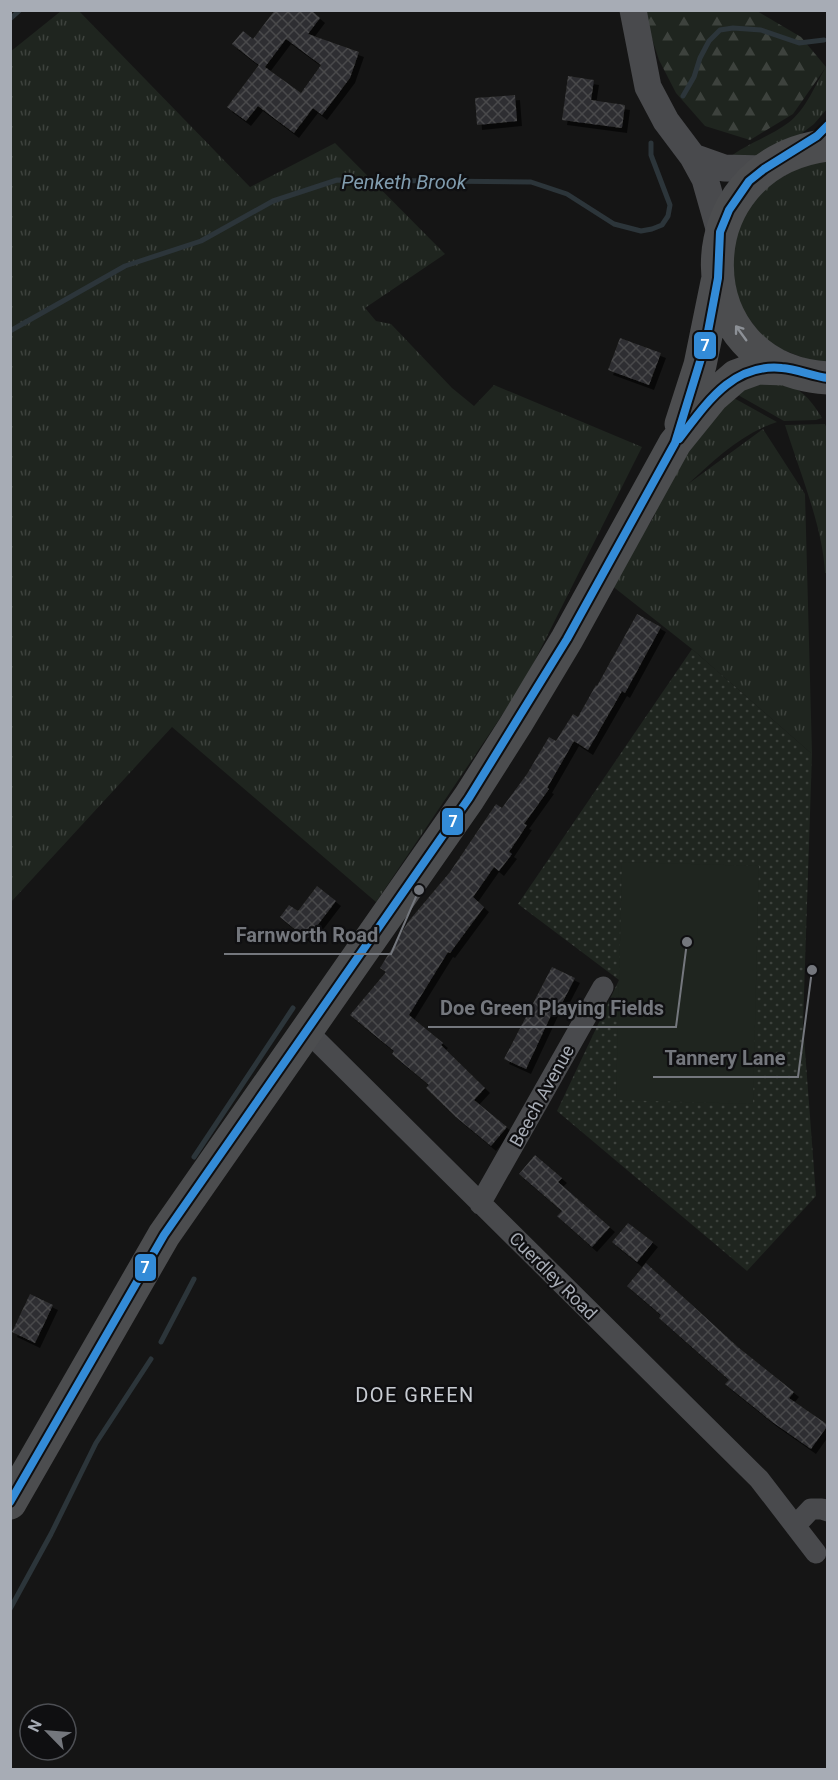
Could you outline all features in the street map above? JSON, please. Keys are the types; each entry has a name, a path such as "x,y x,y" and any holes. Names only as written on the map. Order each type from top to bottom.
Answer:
{"main road":[{"path":"828,124 817,136 764,169 738,195 720,232 717,259 718,278 726,308 743,338 769,361 804,373 828,403"},
{"path":"794,152 828,145"},
{"path":"675,443 700,365 718,278"},
{"path":"10,1503 164,1235 469,798 516,724 567,639 675,443 713,396 736,376 758,368 804,373"}],"street":[{"path":"633,10 648,87 666,121 693,157 707,185 720,232"},
{"path":"693,157 724,168 764,169"},
{"name":"Beech Avenue","path":"480,1204 603,987"},
{"name":"Cuerdley Road","path":"306,1030 759,1479 816,1553"},
{"path":"795,1526 811,1509 828,1511"}],"green space":[{"path":"61,11 79,11 250,187 335,143 445,254 365,308 376,321 391,324 452,388 474,406 494,385 642,447 523,684 376,902 172,727 11,902 10,52"},
{"path":"643,11 757,11 801,37 826,67 793,114 750,140 705,126 676,93 659,60"},
{"path":"827,65 827,109 814,124 797,137 751,160 727,159 794,118 805,104"},
{"path":"827,158 827,367 768,344 737,303 731,244 755,193 811,160"},
{"path":"745,383 790,386 806,396 822,418 784,421 738,395"},
{"path":"732,397 777,422 740,440 688,484 763,429 805,494 812,754 692,649 611,585 655,515 649,511 680,459"},
{"path":"825,424 828,431 827,573 825,573 815,518 785,425"},
{"path":"692,649 812,754 803,1024 816,1196 747,1271 557,1111 619,980 518,904"},
{"path":"622,862 759,866 753,1104 616,1100"}],"building":[{"path":"275,10 311,10 320,18 308,34 359,52 350,78 322,115 313,108 294,133 258,106 246,121 227,107 259,65 232,44 243,31 253,39","holes":["286,39 321,65 301,93 265,67"]},
{"path":"568,76 594,80 591,100 625,105 622,128 562,120"},
{"path":"515,95 517,121 477,125 475,98"},
{"path":"620,338 661,353 649,385 608,370"},
{"path":"637,614 661,627 625,693 622,691 588,750 574,741 547,788 549,789 524,824 527,825 509,852 512,854 499,871 494,867 473,897 484,907 450,953 448,952 409,1015 443,1043 441,1045 485,1088 474,1100 507,1127 491,1146 426,1088 429,1085 392,1054 394,1051 350,1015 386,972 380,968 408,922 450,872 496,804 502,808 527,774 549,737 556,741 573,714 578,717"},
{"path":"317,886 336,901 307,939 280,917 289,905 298,911"},
{"path":"552,967 575,978 558,1011 554,1009 526,1069 504,1059"},
{"path":"535,1155 562,1178 558,1182 610,1227 592,1247 557,1216 562,1211 519,1174"},
{"path":"628,1223 653,1242 637,1262 612,1242"},
{"path":"646,1263 739,1348 794,1392 789,1398 828,1425 811,1449 725,1384 729,1380 659,1318 661,1315 627,1286"},
{"path":"30,1294 53,1305 35,1343 12,1332"}],"waterway":[{"path":"10,19 20,10"},
{"name":"Penketh Brook","path":"683,96 694,77 709,41 720,30 733,28 761,30 799,43 824,40"},
{"name":"Penketh Brook","path":"10,331 125,266 201,241 273,201 337,180 531,182 567,194 614,224 641,231 652,229 662,225 668,216 670,205 651,155 651,143"},
{"path":"194,1157 293,1008"},
{"path":"161,1342 194,1279"},
{"path":"10,1609 51,1534 96,1443 151,1359"}],"transit line":[{"name":"7","path":"10,1502 164,1235 469,798 567,639 675,443 706,342 718,278 720,232 729,210 749,181 817,136 828,125"},
{"name":"7","path":"679,439 699,412 722,388 749,372 764,368 782,368 828,378"}],"place":[{"name":"Farnworth Road","path":"419,890"},
{"name":"Doe Green Playing Fields","path":"687,942"},
{"name":"Tannery Lane","path":"812,970"}],"district":[{"name":"DOE GREEN","path":"415,1395"}]}
